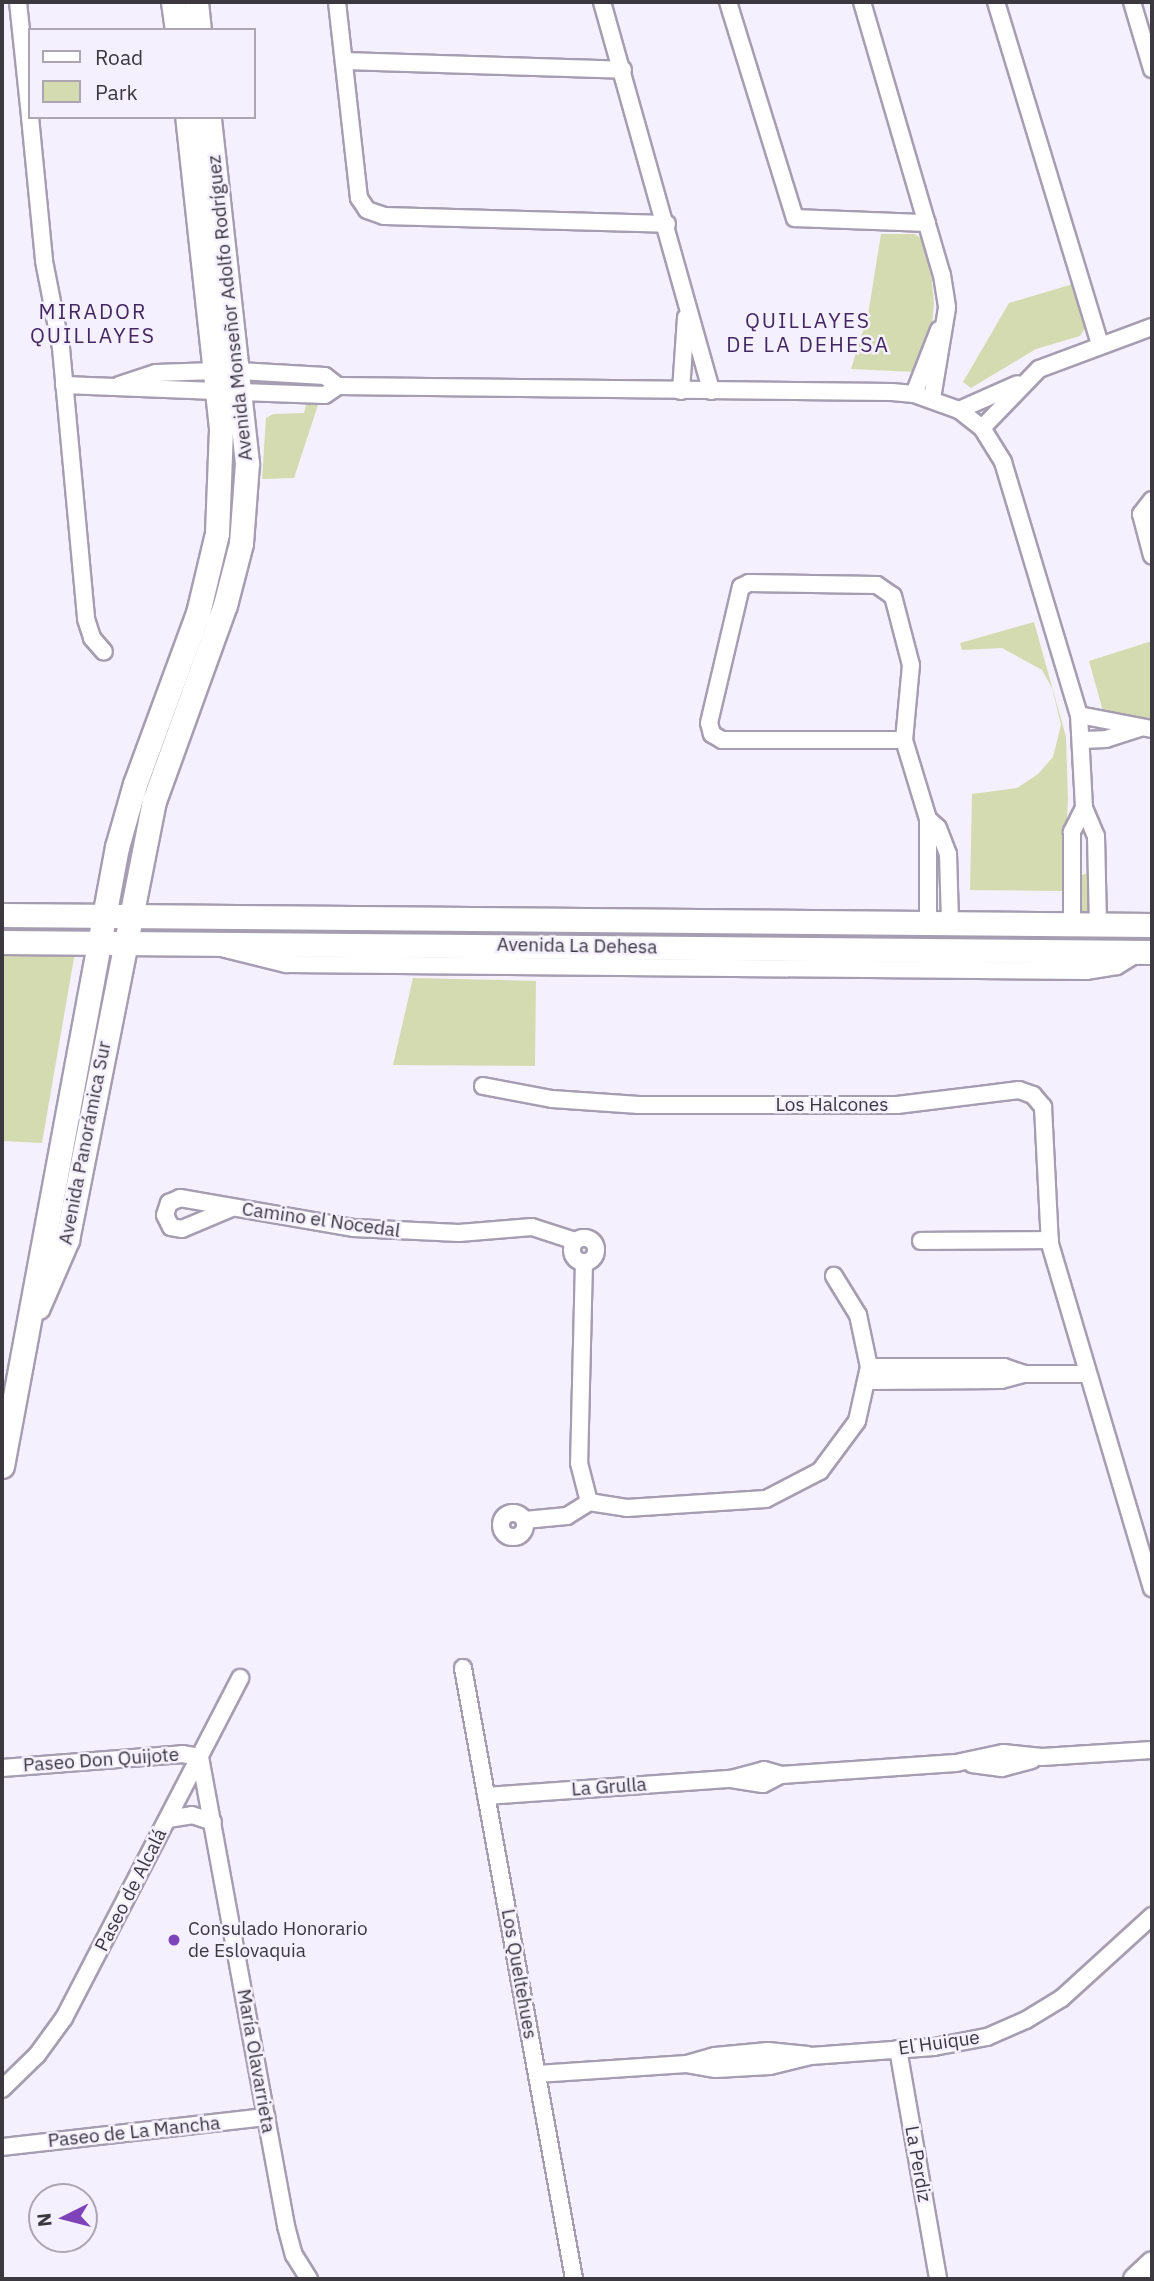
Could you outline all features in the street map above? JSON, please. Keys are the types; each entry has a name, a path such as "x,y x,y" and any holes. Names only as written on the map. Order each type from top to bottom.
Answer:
{"street":[{"path":"18,2 28,98"},
{"path":"173,2 177,28"},
{"path":"196,2 199,28"},
{"path":"337,2 359,198 372,213 667,224"},
{"path":"602,2 667,224 711,391"},
{"path":"728,2 795,218 927,223"},
{"path":"862,2 927,223 947,308 932,399"},
{"path":"996,2 1100,344"},
{"path":"1132,2 1152,69"},
{"path":"344,61 623,70"},
{"path":"30,119 44,261 64,385 86,619 92,638 104,652"},
{"name":"Avenida Monseñor Adolfo Rodríguez","path":"98,943 126,811 191,637 212,561 222,469 216,381 187,119"},
{"name":"Avenida Monseñor Adolfo Rodríguez","path":"124,943 154,801 236,569 247,463 209,119"},
{"path":"208,301 217,296 231,299"},
{"path":"681,391 687,304"},
{"path":"914,394 947,308"},
{"path":"982,428 1038,369 1152,327"},
{"path":"64,385 119,385 156,373 216,381"},
{"path":"240,382 325,395 338,386 914,394 959,410 982,428 1003,462 1015,494 1079,715 1084,808 1095,826 1097,924"},
{"path":"959,410 1023,382"},
{"path":"222,469 236,473 247,463"},
{"path":"1152,500 1141,514 1152,556"},
{"path":"212,561 227,559 236,569"},
{"path":"904,740 722,740 712,734 709,723 741,587 749,583 877,585 890,592 911,665 904,740 928,819 943,840 949,871 939,922"},
{"path":"1079,715 1146,729"},
{"path":"1081,740 1106,739 1146,729"},
{"path":"1072,924 1073,828 1084,808"},
{"path":"928,819 925,834 939,922"},
{"path":"1072,869 1085,864 1097,867"},
{"path":"931,871 949,871"},
{"name":"Avenida La Dehesa","path":"2,915 1152,925"},
{"name":"Avenida La Dehesa","path":"2,942 209,944 365,954 601,957 1145,952"},
{"name":"Avenida Panorámica Sur","path":"2,1466 98,943"},
{"name":"Avenida Panorámica Sur","path":"26,1335 67,1240 124,943"},
{"name":"Los Halcones","path":"483,1086 552,1099 639,1105 897,1105 1019,1090 1033,1095 1043,1107 1050,1240 1085,1374 1152,1588"},
{"name":"Camino el Nocedal","path":"232,1208 354,1228 412,1233 532,1227 575,1241 572,1253 584,1262 579,1463 589,1502"},
{"path":"921,1241 1050,1240"},
{"path":"525,1520 567,1516 589,1502 626,1508 753,1501 781,1494 808,1480 841,1448 857,1421 868,1374 858,1315 834,1276"},
{"path":"868,1374 1001,1380 1024,1374 1085,1374"},
{"name":"Los Queltehues","path":"464,1668 574,2279"},
{"name":"Paseo de Alcalá","path":"2,2089 37,2055 64,2018 240,1678"},
{"name":"La Grulla","path":"486,1796 731,1779 749,1785 781,1775 956,1763 1003,1753 1041,1757 1152,1750"},
{"name":"Paseo Don Quijote","path":"2,1768 183,1754 200,1757"},
{"name":"María Olavarrieta","path":"200,1757 289,2241 309,2279"},
{"path":"168,1819 192,1815 213,1822"},
{"name":"El Huique","path":"537,2074 687,2064 768,2051 811,2056 967,2042 1026,2020 1079,1984 1152,1916"},
{"name":"La Perdiz","path":"898,2049 938,2279"},
{"name":"Paseo de La Mancha","path":"3,2145 266,2117"},
{"path":"1135,2279 1152,2263"}],"green space":[{"path":"881,234 915,234 922,239 931,271 934,303 931,334 914,372 851,369 868,315"},
{"path":"1073,284 1085,328 1080,336 1036,349 971,388 963,382 1009,303"},
{"path":"306,405 318,405 294,478 262,479 266,418 273,414 304,413"},
{"path":"1034,622 1066,737 1068,800 1063,891 970,890 972,794 1017,788 1038,774 1053,757 1061,725 1052,688 1042,670 1002,648 962,650 960,643"},
{"path":"1152,641 1152,720 1103,711 1089,661"},
{"path":"1089,873 1091,916 1081,916 1081,875"},
{"path":"140,925 1152,934 1152,945 147,933 139,930"},
{"path":"75,952 42,1143 2,1141 2,953"},
{"path":"413,978 536,981 535,1066 393,1065"}],"place":[{"name":"Consulado Honorario de Eslovaquia","path":"174,1940"}],"district":[{"name":"MIRADOR QUILLAYES","path":"93,323"},
{"name":"QUILLAYES DE LA DEHESA","path":"808,332"}]}
